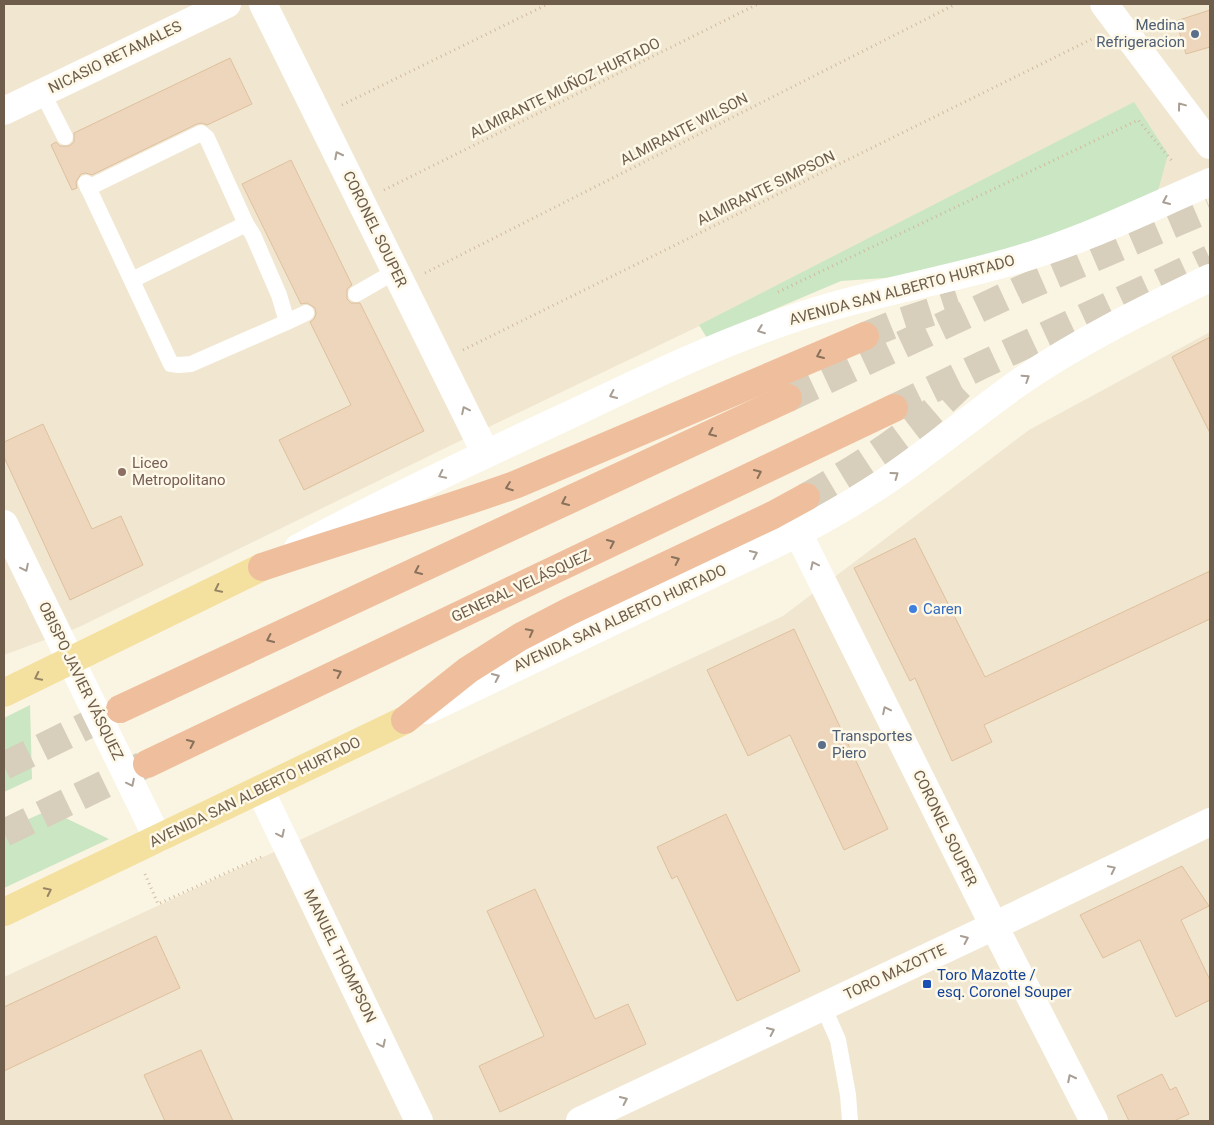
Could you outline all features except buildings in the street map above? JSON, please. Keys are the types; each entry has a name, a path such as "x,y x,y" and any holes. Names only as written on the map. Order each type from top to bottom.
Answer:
{"highway":[{"path":"262,567 332,543 479,498 517,484 865,336"},
{"path":"120,709 788,398"},
{"name":"GENERAL VELÁSQUEZ","path":"147,764 894,408"},
{"path":"405,720 468,670 520,637 806,497"}],"main road":[{"name":"AVENIDA SAN ALBERTO HURTADO","path":"4,693 262,567"},
{"name":"AVENIDA SAN ALBERTO HURTADO","path":"4,912 405,720"}],"street":[{"name":"NICASIO RETAMALES","path":"4,110 226,4"},
{"name":"CORONEL SOUPER","path":"264,4 486,454"},
{"path":"1104,4 1210,145"},
{"name":"AVENIDA SAN ALBERTO HURTADO","path":"262,567 389,500 699,355 824,308 1014,261 1060,246 1210,182"},
{"name":"AVENIDA SAN ALBERTO HURTADO","path":"405,720 798,533 840,510 886,481 1014,386 1058,356 1210,278"},
{"name":"OBISPO JAVIER VÁSQUEZ","path":"4,524 72,660 146,844"},
{"name":"CORONEL SOUPER","path":"798,533 994,926 1094,1121"},
{"name":"MANUEL THOMPSON","path":"260,790 419,1121"},
{"name":"TORO MAZOTTE","path":"580,1121 1210,822"}],"lane":[{"path":"42,92 65,137"},
{"path":"287,322 279,295 253,235 246,224 207,138 201,133 87,186 171,364 192,364 287,322 306,313"},
{"path":"132,280 246,224"},
{"path":"356,294 396,271"},
{"path":"823,1006 838,1040 848,1094 850,1121"}],"path":[{"path":"339,106 548,4"},
{"name":"ALMIRANTE MUÑOZ HURTADO","path":"381,192 758,4"},
{"name":"ALMIRANTE WILSON","path":"422,274 956,4"},
{"name":"ALMIRANTE SIMPSON","path":"461,351 1080,45"},
{"path":"769,296 1138,120 1173,162"},
{"path":"146,844 158,904 287,846"}],"shaded area":[{"path":"4,4 1210,4 1210,180 891,234 470,436 77,628 4,655"},
{"path":"1210,332 1210,1121 4,1121 4,977 783,616 1029,430"}],"green space":[{"path":"1134,102 1168,154 1158,191 1097,222 1019,246 899,277 841,281 707,338 699,325"},
{"path":"30,705 32,779 4,792 4,718"},
{"path":"49,810 109,839 4,888 4,830"}],"tunnel":[{"path":"788,398 1017,291 1210,208"},
{"path":"894,408 1210,259"},
{"path":"865,336 897,323 959,303"},
{"path":"806,497 887,447 925,418 960,386"},
{"path":"4,766 120,709"},
{"path":"4,833 146,764"}],"place":[{"name":"Medina Refrigeracion","path":"1195,34"},
{"name":"Liceo Metropolitano","path":"122,472"},
{"name":"Caren","path":"913,609"},
{"name":"Transportes Piero","path":"822,745"},
{"name":"Toro Mazotte / esq. Coronel Souper","path":"927,984"}]}
